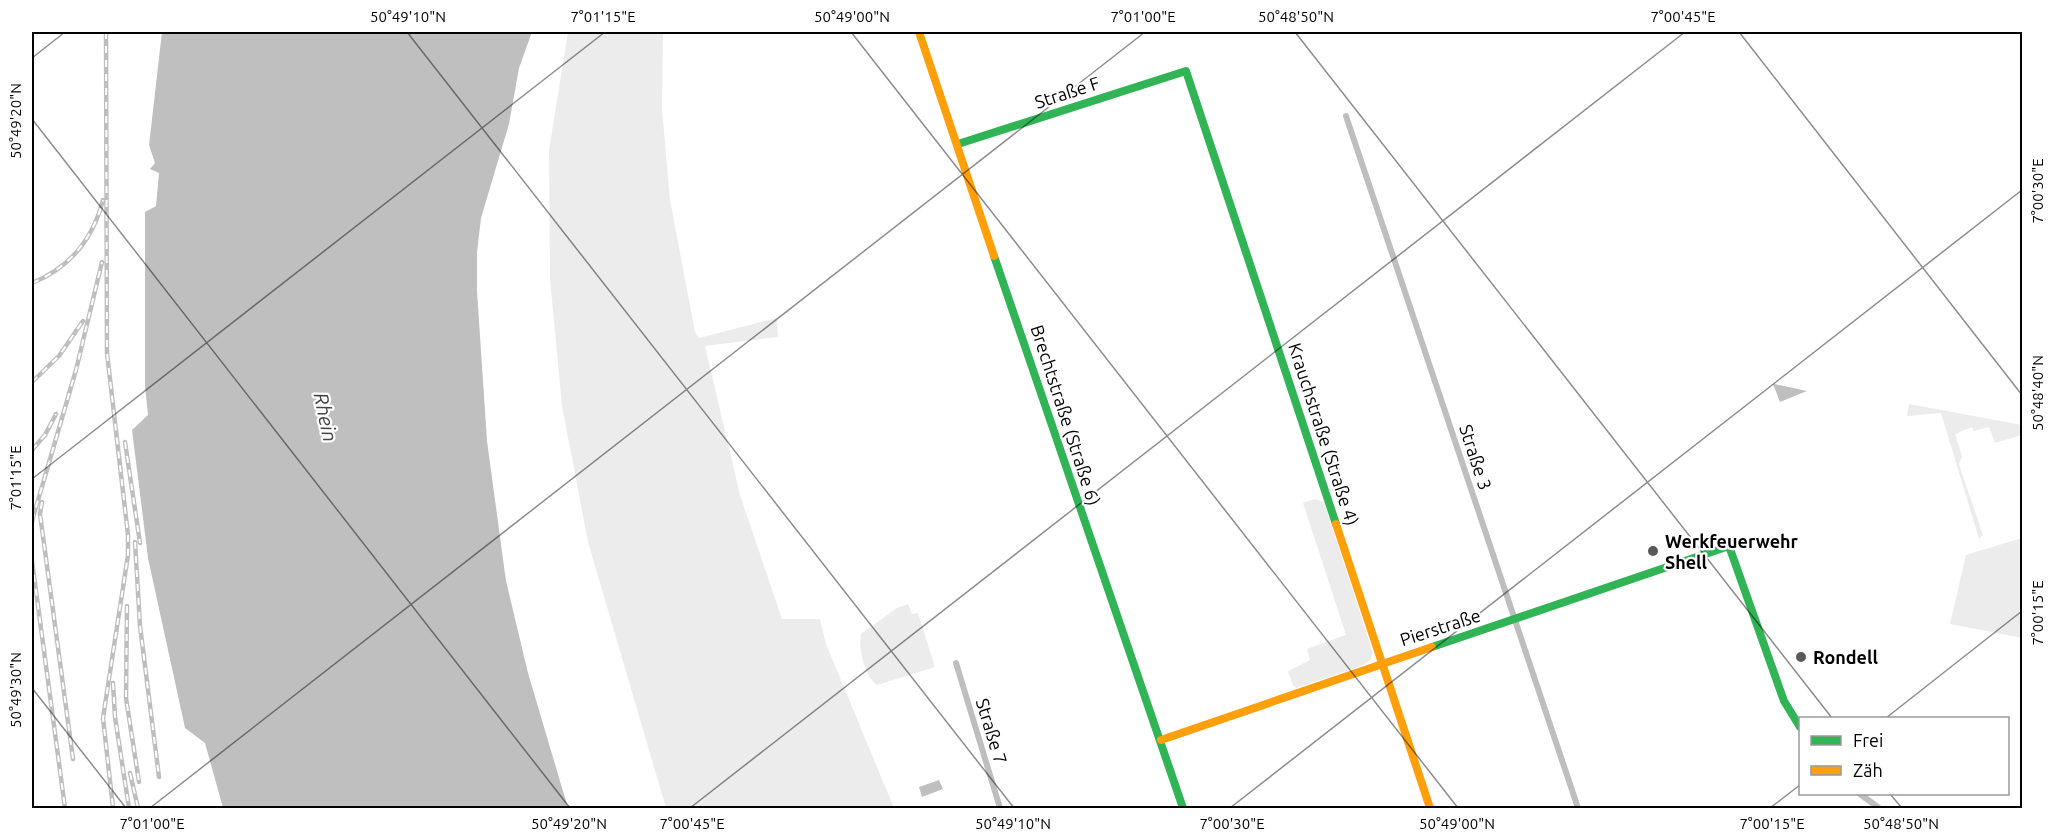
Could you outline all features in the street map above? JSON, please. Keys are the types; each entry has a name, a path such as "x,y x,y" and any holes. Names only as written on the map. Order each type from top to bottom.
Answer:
{"street":[{"name":"Brechtstraße (Straße 6)","path":"919,32 1085,528 1183,808"},
{"name":"Straße F","path":"958,144 1186,70"},
{"name":"Krauchstraße (Straße 4)","path":"1186,70 1430,808"},
{"name":"Straße 3","path":"1346,116 1578,808"},
{"name":"Pierstraße","path":"1161,740 1729,546 1784,701 1799,725"},
{"name":"Straße 7","path":"956,663 1000,808"},
{"path":"1861,795 1879,808"}],"shaded area":[{"path":"568,32 663,32 662,109 670,200 695,332 699,338 777,318 778,337 705,346 740,495 782,619 820,619 826,644 894,808 666,808 588,542 562,406 550,279 549,150"},
{"path":"1909,404 2022,425 2022,435 1995,443 1989,427 1974,431 1972,427 1955,434 1962,456 1959,464 1983,535 1979,539 1941,413 1907,416"},
{"path":"1314,499 1324,502 1373,653 1370,660 1361,666 1296,688 1288,671 1310,660 1307,649 1346,635 1303,503"},
{"path":"2022,538 2022,638 1950,624 1966,555"},
{"path":"908,604 912,614 918,613 935,667 877,685 869,676 863,662 861,634 897,608"}],"water":[{"name":"Rhein","path":"162,32 532,32 519,68 509,124 481,218 477,252 477,291 487,441 506,581 528,673 568,808 223,808 205,743 185,728 148,558 132,430 148,415 145,386 145,212 156,206 159,173 150,169 155,163 149,145"},
{"path":"1774,384 1807,391 1780,402"},
{"path":"939,780 943,789 922,797 919,787"}],"railway":[{"path":"106,32 107,353 128,535 128,555 103,718 113,808"},
{"path":"32,283 57,269 78,250 93,227 103,200"},
{"path":"32,521 76,370 102,262"},
{"path":"32,382 59,356 83,321"},
{"path":"32,450 45,435 56,414"},
{"path":"125,442 140,543"},
{"path":"42,502 40,514 73,759"},
{"path":"135,542 140,626 159,777"},
{"path":"32,561 65,808"},
{"path":"127,606 126,698 139,782"},
{"path":"113,683 115,717 129,808"},
{"path":"130,773 138,808"}],"traffic: fast":[{"path":"958,144 1186,71 1336,524"},
{"path":"994,256 1183,808"},
{"path":"1432,647 1729,546 1784,701 1799,725"}],"traffic: slow":[{"path":"919,32 994,256"},
{"path":"1336,524 1430,808"},
{"path":"1161,740 1432,647"}],"place":[{"name":"Werkfeuerwehr Shell","path":"1653,551"},
{"name":"Rondell","path":"1801,657"}]}
